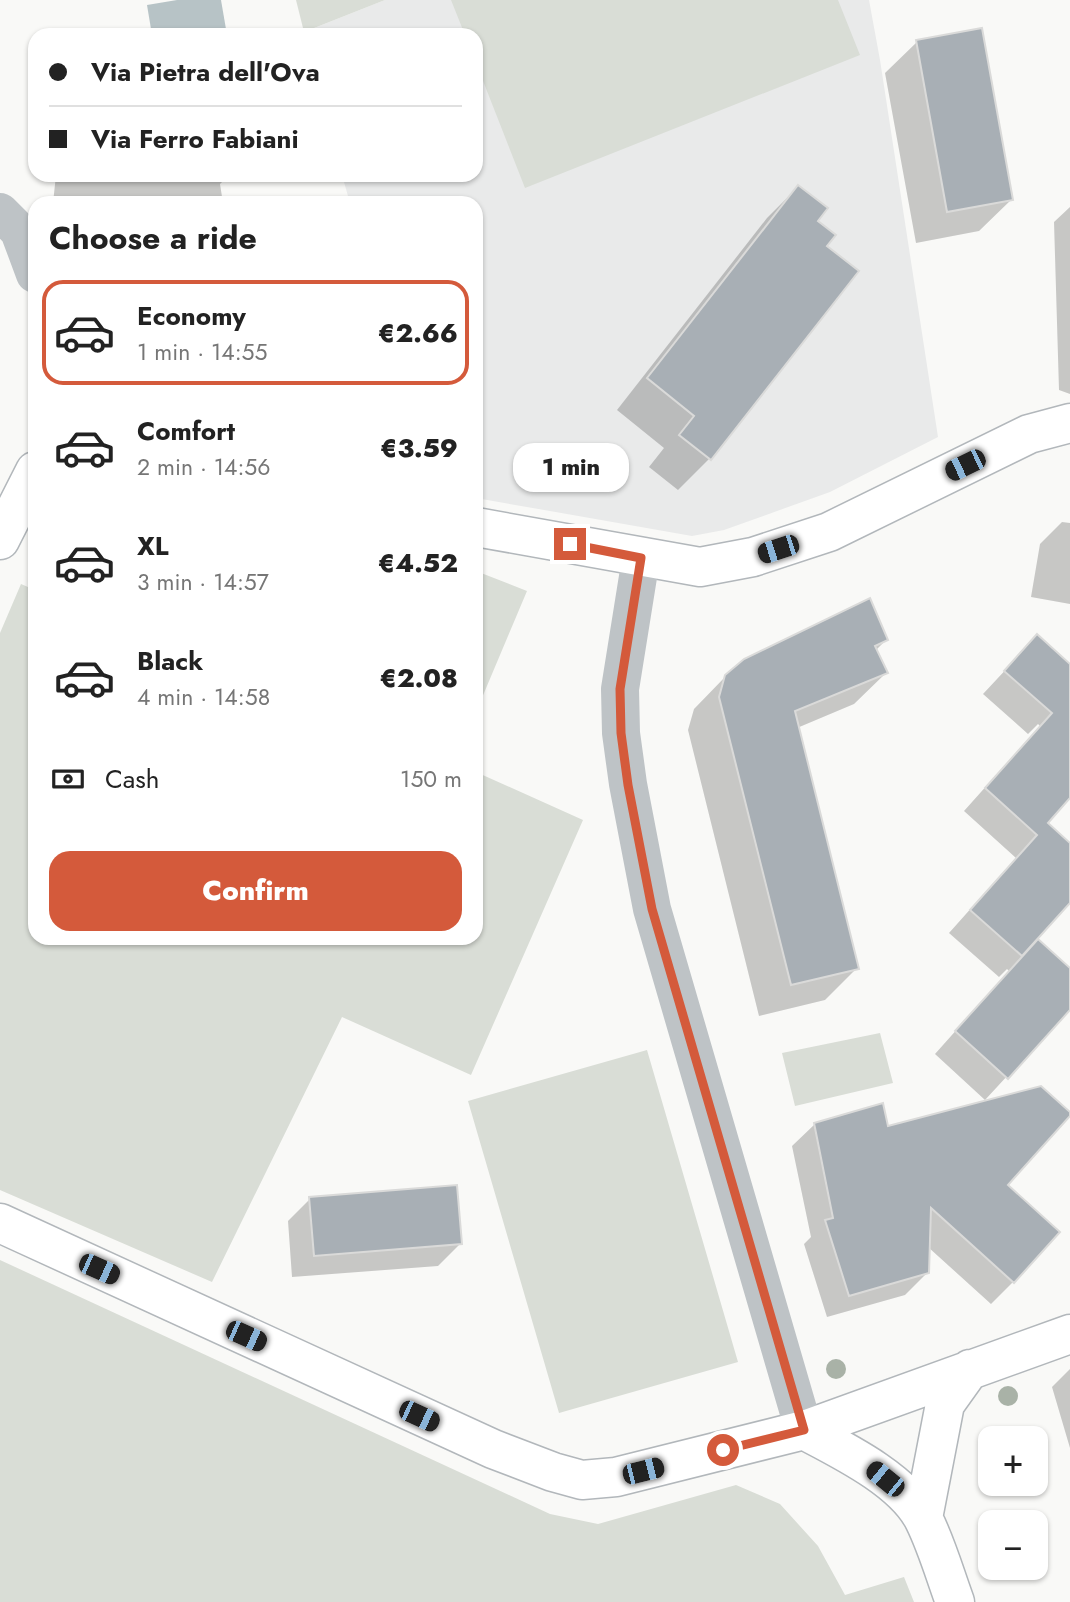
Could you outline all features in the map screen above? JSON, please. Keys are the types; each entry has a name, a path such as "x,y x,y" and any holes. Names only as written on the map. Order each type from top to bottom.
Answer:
{"main road":[{"path":"483,528 700,567 753,557 829,532 1029,434 1070,423"},
{"path":"0,540 28,485"},
{"path":"0,1223 493,1450 582,1480 617,1477 804,1430 1070,1334"},
{"path":"923,1518 945,1404 970,1369"},
{"path":"804,1430 869,1466 901,1491 923,1518 955,1602"}],"street":[{"path":"0,184 28,206"},
{"path":"0,212 19,231 28,255"},
{"path":"641,558 620,689 621,733 628,785 652,909 804,1430"}],"shaded area":[{"path":"177,0 221,0 226,28 151,28 147,5"},
{"path":"296,0 385,0 314,28 303,28"},
{"path":"385,0 869,0 938,437 830,492 724,530 692,536 483,499 483,196 348,196 344,182 483,182 483,28 314,28"},
{"path":"451,0 838,0 860,55 525,188 483,81 483,28 462,28"},
{"path":"483,574 527,591 483,695"},
{"path":"21,584 28,587 28,945 483,945 483,775 583,820 471,1075 342,1017 212,1282 0,1190 0,633"},
{"path":"880,1033 893,1083 795,1106 782,1053"},
{"path":"647,1050 738,1362 559,1413 468,1101"},
{"path":"0,1260 550,1514 598,1524 736,1485 780,1504 818,1546 845,1595 904,1577 914,1602 0,1602"}],"building":[{"path":"982,28 1013,200 947,212 916,40"},
{"path":"798,185 828,208 818,221 836,235 827,246 859,271 711,460 679,435 694,416 647,378"},
{"path":"870,598 888,640 875,646 888,673 795,711 859,969 791,985 719,697 725,675 744,659"},
{"path":"1037,634 1070,664 1070,798 1048,823 1070,843 1070,903 1022,956 970,910 1037,835 985,788 1052,713 1004,671"},
{"path":"1038,939 1070,968 1070,1010 1008,1079 955,1031"},
{"path":"1041,1086 1070,1112 1070,1116 1008,1185 1060,1232 1014,1283 931,1208 929,1273 849,1296 825,1220 833,1218 814,1123 883,1103 888,1126"},
{"path":"457,1185 462,1244 314,1256 309,1197"}],"route":[{"path":"570,544 641,558 620,689 621,733 628,785 652,909 804,1430 723,1450"}]}
